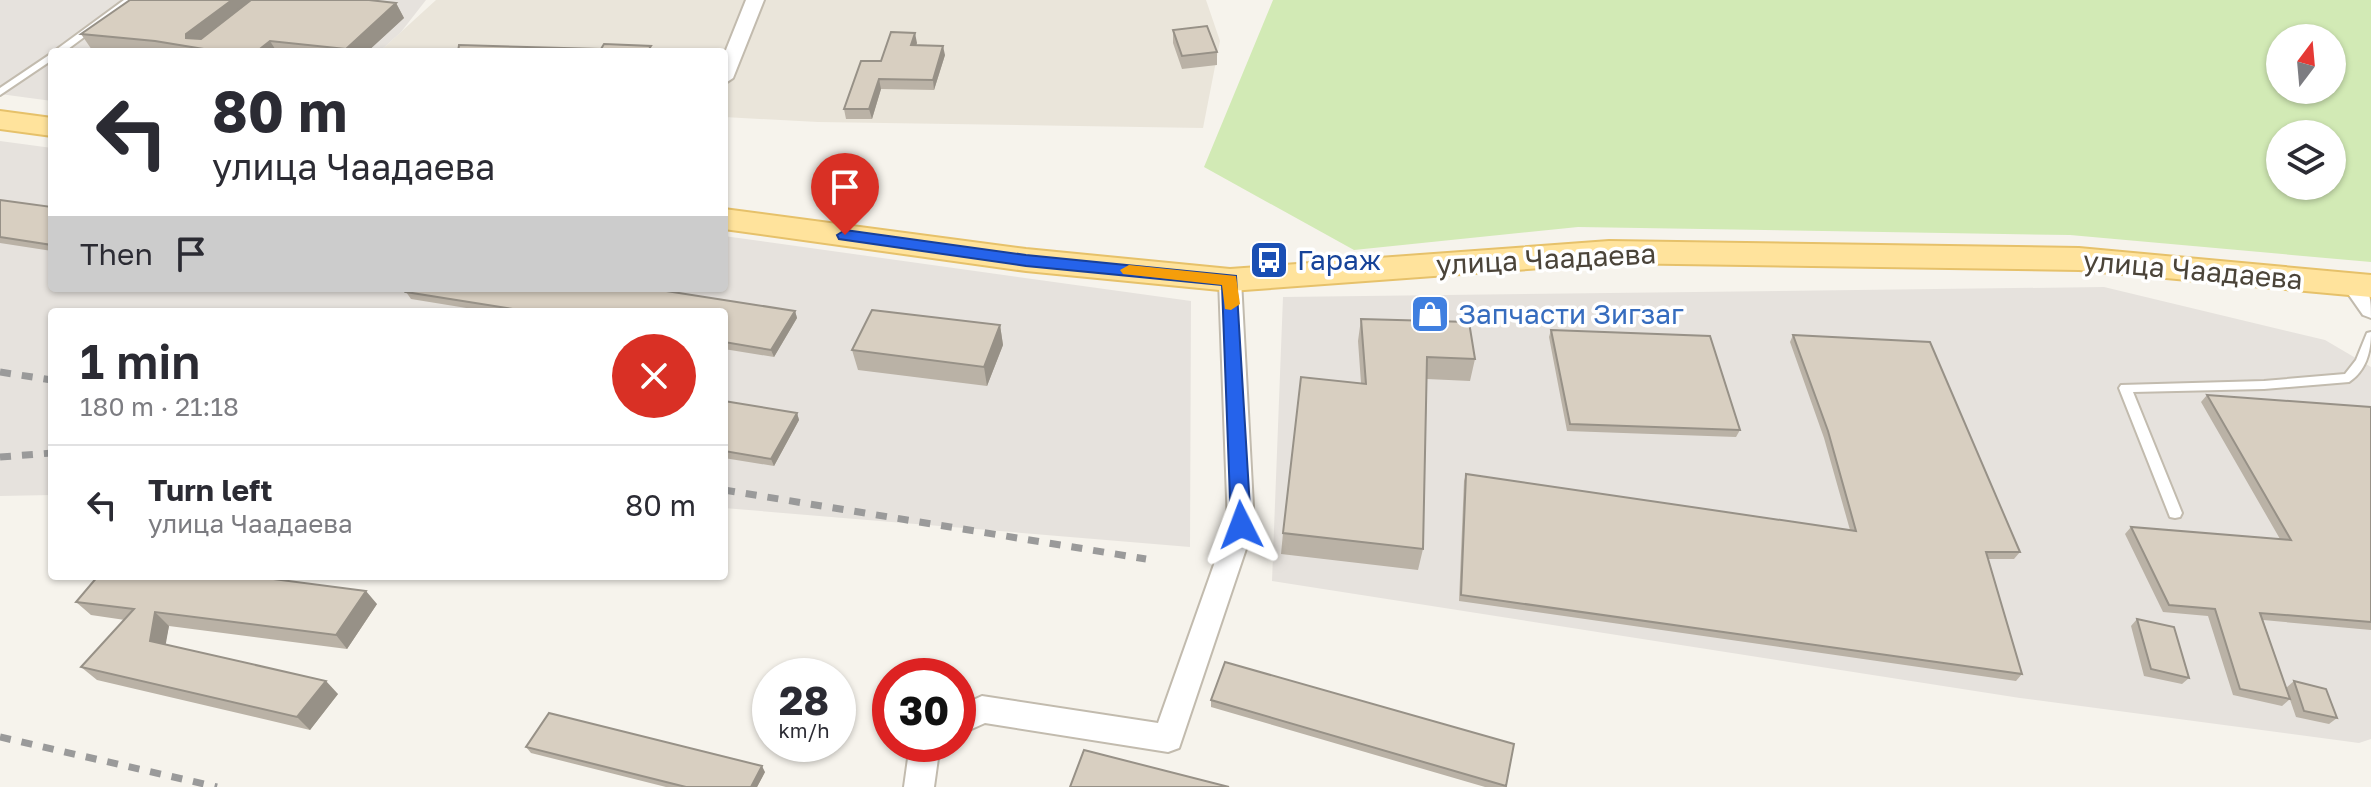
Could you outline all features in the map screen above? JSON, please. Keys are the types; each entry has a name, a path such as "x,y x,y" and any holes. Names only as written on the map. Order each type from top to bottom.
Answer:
{"main road":[{"path":"0,120 48,126"},
{"name":"улица Чаадаева","path":"728,220 1026,260 1230,280 1609,252 2079,259 2365,294"}],"street":[{"path":"728,68 755,0"},
{"path":"976,712 982,709 1168,738 1241,525 1230,280"},
{"path":"919,787 922,762"}],"lane":[{"path":"64,48 130,0"},
{"path":"0,92 48,59"},
{"path":"2175,513 2125,388 2264,385 2349,378 2361,361 2371,336"}],"shaded area":[{"path":"0,0 426,0 401,32 383,48 48,48 48,100 0,94"},
{"path":"436,0 1206,0 1220,41 1203,128 818,122 728,117 728,48 383,48"},
{"path":"0,141 48,147 48,292 728,292 728,237 1191,301 1190,547 728,508 728,308 48,308 48,495 0,496"},
{"path":"2104,287 2325,340 2371,367 2371,739 2359,743 2020,698 1272,581 1283,297"}],"green space":[{"path":"1273,0 2371,0 2371,262 2070,235 1578,227 1354,250 1204,167"}],"building":[{"path":"130,0 232,0 186,34 186,38 201,39 251,0 369,0 396,3 347,48 270,41 261,48 198,48 81,34"},
{"path":"1207,26 1217,52 1182,56 1173,30"},
{"path":"891,32 915,33 911,45 943,46 933,80 879,79 869,109 844,109 861,61 881,61"},
{"path":"604,44 651,46 650,48 602,48"},
{"path":"459,45 566,48 459,48"},
{"path":"0,200 48,206 48,244 0,237"},
{"path":"406,292 673,292 795,311 771,350 728,343 728,308 507,308"},
{"path":"872,310 1000,325 984,367 852,350"},
{"path":"1361,319 1469,322 1475,359 1427,357 1423,549 1283,533 1301,377 1366,384"},
{"path":"1551,330 1710,336 1740,430 1570,424"},
{"path":"1793,335 1930,342 2020,552 1986,552 2022,674 1461,595 1466,474 1856,531 1828,431"},
{"path":"2207,395 2371,407 2371,622 2260,613 2290,699 2240,689 2215,609 2169,605 2131,527 2291,540"},
{"path":"728,402 797,413 771,459 728,452"},
{"path":"95,580 282,580 366,591 336,635 155,612 150,641 326,681 297,717 81,667 134,609 76,602"},
{"path":"2137,619 2174,627 2189,678 2151,669"},
{"path":"1225,662 1514,744 1506,786 1211,700"},
{"path":"2294,681 2326,689 2337,718 2304,711"},
{"path":"549,713 762,766 751,787 686,787 526,747"},
{"path":"1084,750 1229,787 1070,787"}],"railway":[{"path":"0,372 48,379"},
{"path":"0,457 48,453"},
{"path":"728,491 1146,559"},
{"path":"0,737 217,787"}],"slow traffic":[{"path":"1129,270 1230,280 1231,304"}],"place":[{"name":"Гараж","path":"1269,260"},
{"name":"Запчасти Зигзаг","path":"1430,314"}],"route":[{"path":"845,235 1026,260 1230,280 1241,525"}]}
